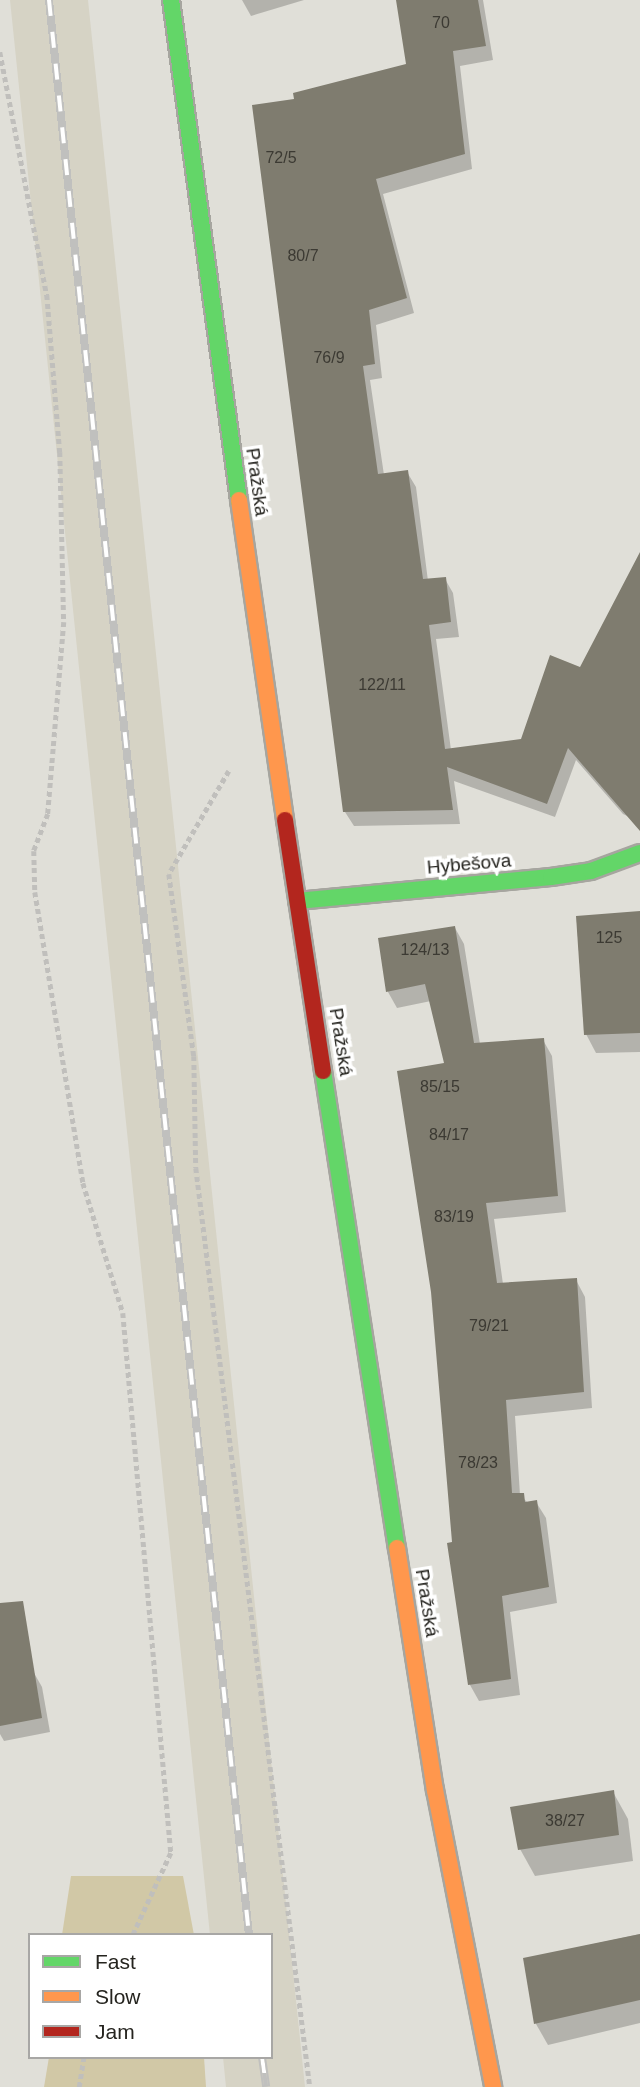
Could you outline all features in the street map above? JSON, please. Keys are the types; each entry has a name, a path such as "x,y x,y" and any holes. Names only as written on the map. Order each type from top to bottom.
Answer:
{"main road":[{"name":"Pražská","path":"171,0 297,901 435,1790 493,2087"},
{"name":"Hybešova","path":"297,901 551,877 591,871 640,852"}],"path":[{"path":"0,52 47,295 60,452 64,622 48,814 34,851 35,892 83,1183 123,1313 171,1853 134,1933"},
{"path":"231,766 169,874 194,1056 196,1168 310,2087"},
{"path":"79,2087 84,2059"}],"shaded area":[{"path":"10,0 88,0 305,2087 226,2087 223,2059 273,2059 273,1933 210,1933"},
{"path":"71,1876 183,1876 194,1933 62,1933"},
{"path":"49,2059 204,2059 206,2087 44,2087"}],"building":[{"path":"396,0 478,0 486,46 453,51 465,154 376,179 407,298 369,310 375,364 363,366 378,474 408,470 423,579 446,577 451,622 429,625 445,749 521,739 550,655 580,667 640,552 640,831 568,748 547,804 447,767 453,810 343,812 252,105 294,99 293,93 406,64"},
{"path":"640,911 640,1033 584,1035 576,916"},
{"path":"455,926 474,1043 544,1038 558,1196 486,1203 497,1283 577,1278 584,1392 506,1400 512,1493 524,1493 525,1502 537,1500 549,1587 502,1596 511,1679 468,1685 447,1543 452,1542 431,1292 397,1071 444,1063 425,984 386,992 378,938"},
{"path":"23,1601 42,1718 0,1726 0,1603"},
{"path":"614,1790 619,1835 518,1850 510,1807"},
{"path":"640,1934 640,2000 534,2024 523,1958"}],"railway":[{"path":"49,0 249,1933"},
{"path":"262,2059 266,2087"}],"traffic: fast":[{"path":"171,0 239,500"},
{"path":"297,901 551,877 591,871 640,853"},
{"path":"323,1071 397,1548"}],"traffic: slow":[{"path":"239,500 285,820"},
{"path":"397,1548 435,1790 493,2087"}],"traffic: jam":[{"path":"285,820 323,1071"}]}
